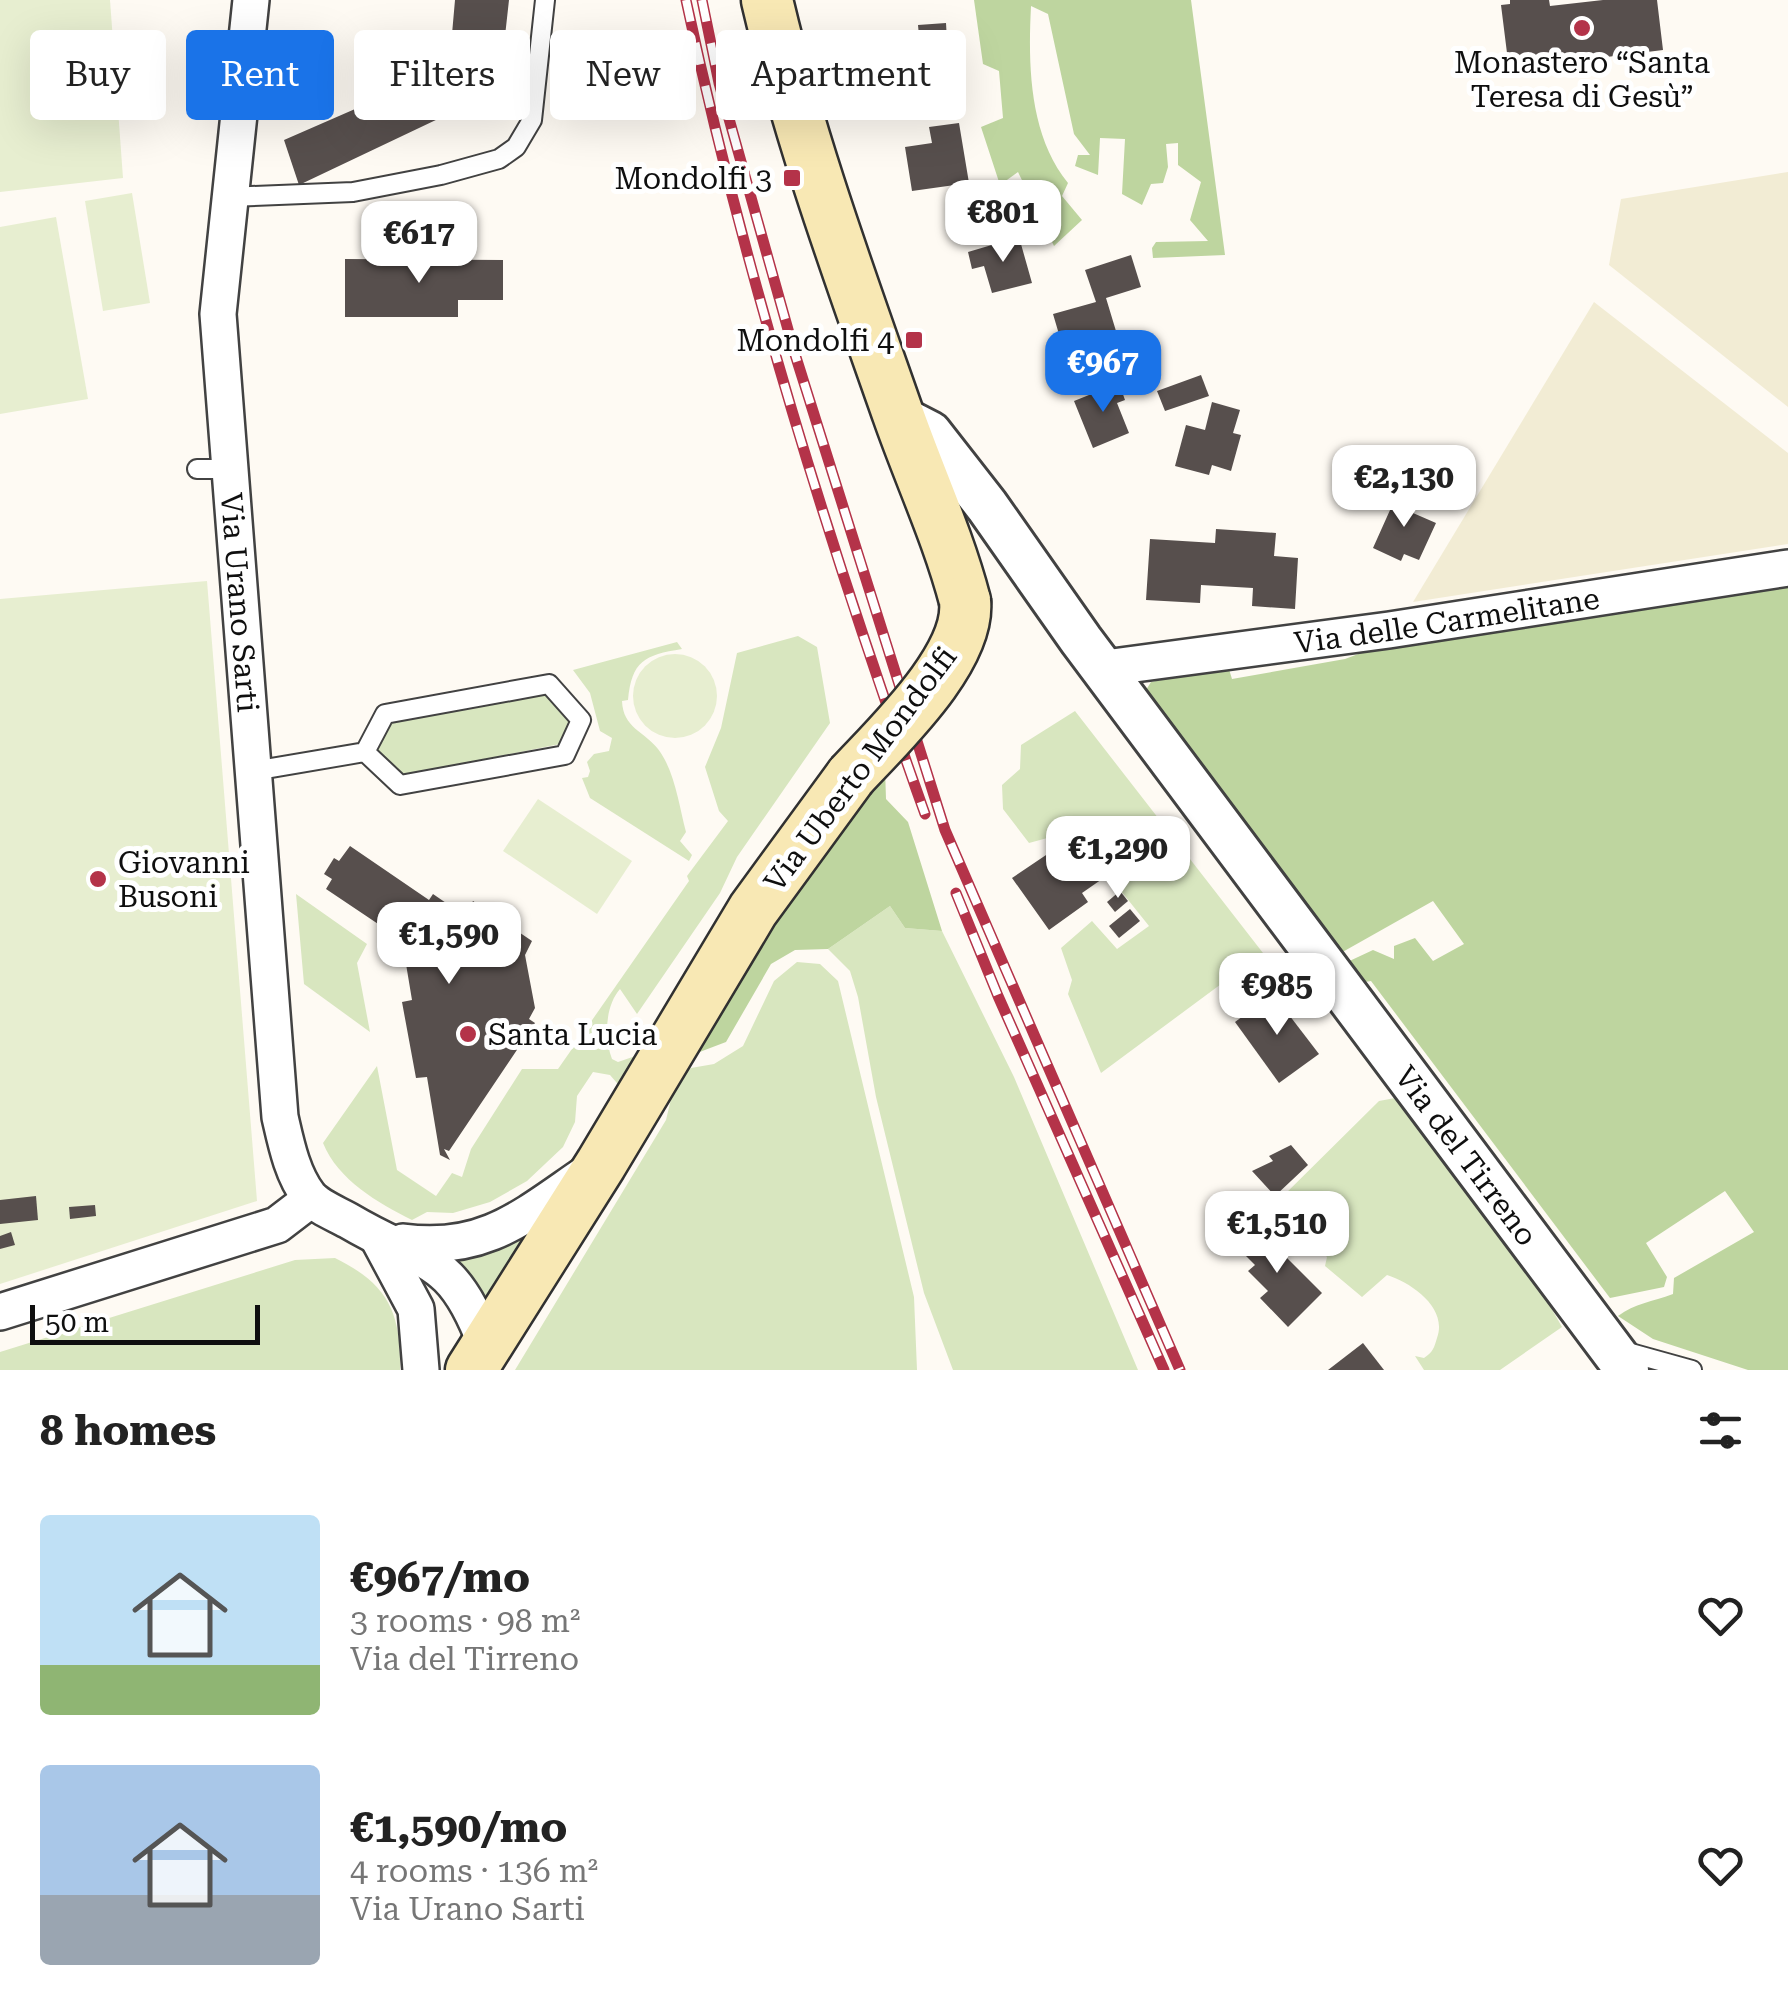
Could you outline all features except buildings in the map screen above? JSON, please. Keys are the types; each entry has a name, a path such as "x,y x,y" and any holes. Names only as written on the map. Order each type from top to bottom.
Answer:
{"main road":[{"name":"Via Uberto Mondolfi","path":"479,1358 753,910 851,776 940,670 964,625 965,601 947,540 814,171 767,0"}],"street":[{"name":"Via Urano Sarti","path":"251,0 218,314 213,469 254,771 280,1116 288,1152 311,1199"},
{"name":"Via del Tirreno","path":"900,417 930,433 988,506 1343,993 1619,1359"},
{"path":"947,540 932,497 942,486 988,506"},
{"name":"Via delle Carmelitane","path":"1104,668 1390,630 1788,568"},
{"path":"378,1238 427,1245 474,1240 522,1217 601,1164"},
{"path":"0,1312 278,1225 311,1199 378,1238 435,1264 454,1280 474,1313 479,1358"},
{"path":"378,1238 416,1309 421,1370"},
{"path":"416,1309 479,1358"}],"lane":[{"path":"228,197 354,192 499,159 516,147 532,120 545,0"},
{"path":"549,684 581,720 565,755 400,785 366,752 385,714 549,684"},
{"path":"254,771 366,752"},
{"path":"1619,1359 1692,1370"}],"shaded area":[{"path":"1788,172 1788,407 1609,265 1621,199"},
{"path":"1594,302 1788,453 1788,544 1413,602"}],"green space":[{"path":"0,0 110,0 112,30 30,30 30,120 119,120 123,178 0,192"},
{"path":"974,0 1191,0 1225,255 1153,258 1156,242 1208,241 1190,220 1201,182 1178,165 1178,143 1166,144 1168,167 1163,183 1151,184 1142,205 1122,194 1125,139 1100,138 1098,175 1075,166 1078,155 1090,155 1074,134 1048,14 1031,6 1031,75 1038,121 1055,164 1068,183 1062,196 1082,220 1054,246 1018,172 1000,185 981,127 1003,118 999,71 983,64"},
{"path":"132,193 150,303 103,311 85,201"},
{"path":"56,217 88,399 0,414 0,227"},
{"name":"Giovanni Busoni","path":"207,581 257,1201 0,1284 0,599"},
{"path":"1788,586 1788,1370 1748,1370 1653,1339 1618,1316 1637,1305 1673,1294 1674,1278 1754,1232 1725,1191 1646,1243 1667,1277 1664,1287 1610,1298 1371,981 1359,983 1343,964 1373,950 1394,959 1394,946 1415,938 1433,961 1464,944 1433,901 1339,954 1146,690 1151,682 1228,666 1232,679 1345,659 1385,644"},
{"path":"798,636 817,647 830,723 737,857 720,893 637,1014 620,989 615,996 607,1022 612,1059 618,1062 647,1052 623,1090 610,1075 593,1072 577,1096 575,1122 563,1147 527,1181 490,1202 453,1213 427,1212 412,1220 360,1189 338,1168 323,1143 377,1066 397,1170 436,1196 452,1173 462,1177 471,1149 522,1069 558,1069 728,821 719,811 705,767 721,728 737,653"},
{"path":"677,642 682,649 642,662 633,676 628,700 622,701 630,723 658,749 669,768 686,832 680,841 692,855 689,861 590,798 582,778 588,777 590,771 587,762 594,754 609,751 612,738 600,731 590,693 573,670"},
{"path":"675,654 691,657 705,666 714,680 714,712 705,726 691,735 675,738 659,735 645,726 636,712 633,696 636,680 645,666 659,657"},
{"path":"546,694 568,711 569,722 560,744 400,776 377,756 376,748 386,724"},
{"path":"1075,711 1263,953 1101,1073 1068,994 1072,980 1061,948 1092,921 1117,949 1149,926 1073,831 1029,843 1003,809 1002,785 1020,769 1021,745"},
{"path":"885,768 886,799 908,822 942,931 905,928 890,906 828,949 795,950 771,964 726,1042 697,1053 687,1049 747,950"},
{"path":"538,799 632,861 597,914 503,851"},
{"path":"296,894 367,944 357,963 370,1032 304,984"},
{"path":"890,906 905,928 942,931 1014,1077 1138,1370 953,1370 924,1293 876,1097 858,997 850,971 828,949"},
{"path":"797,962 820,964 838,981 914,1297 917,1370 515,1370 666,1120 676,1078 691,1068 714,1064 743,1046 774,981"},
{"path":"1395,1098 1408,1108 1546,1299 1562,1327 1500,1370 1424,1370 1415,1356 1424,1358 1431,1352 1439,1327 1426,1298 1387,1275 1362,1297 1325,1266 1327,1257 1276,1203 1379,1101"},
{"path":"543,1216 486,1308 445,1255"},
{"path":"335,1258 368,1278 388,1302 398,1332 400,1370 0,1370 0,1352 295,1260"}],"railway":[{"path":"686,0 762,309 823,512 925,814"},
{"path":"702,0 719,83 794,351 945,830 1180,1370"},
{"path":"956,893 1164,1370"}],"place":[{"name":"Monastero “Santa Teresa di Gesù”","path":"1582,28"},
{"name":"Mondolfi 3","path":"792,178"},
{"name":"Mondolfi 4","path":"914,340"},
{"name":"Giovanni Busoni","path":"98,879"},
{"name":"Santa Lucia","path":"468,1034"}]}
